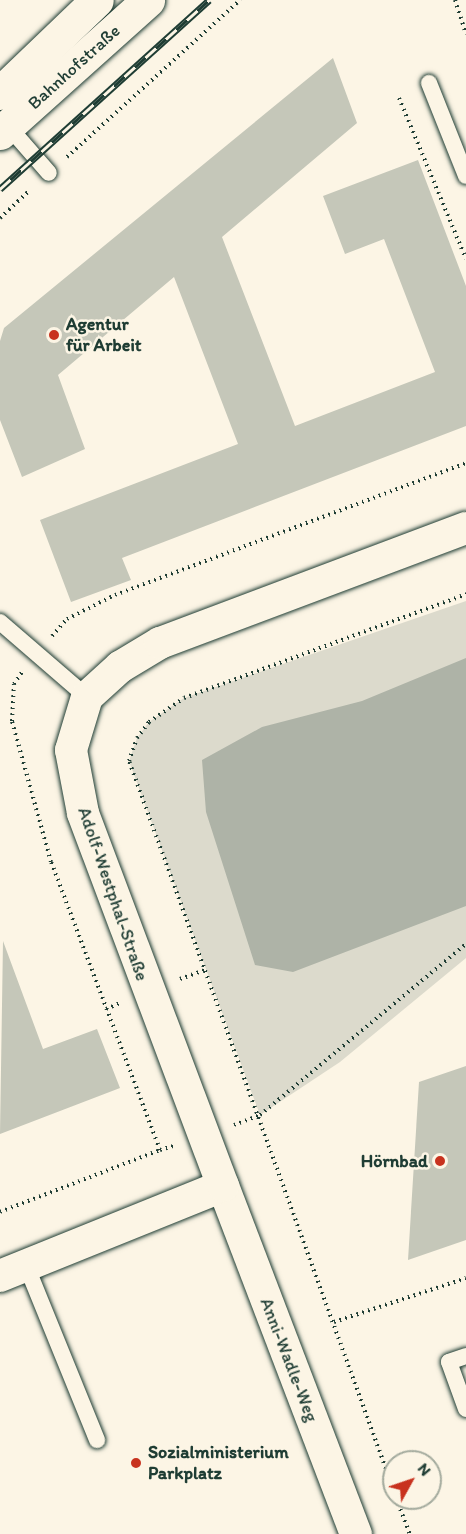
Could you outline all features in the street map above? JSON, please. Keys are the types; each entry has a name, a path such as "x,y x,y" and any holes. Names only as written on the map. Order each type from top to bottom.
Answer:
{"main road":[{"name":"Bahnhofstraße","path":"0,93 98,0"},
{"name":"Bahnhofstraße","path":"4,130 148,0"}],"street":[{"path":"87,697 120,667 160,643 466,528"},
{"name":"Adolf-Westphal-Straße","path":"87,697 71,750 83,813 223,1186"},
{"path":"13,1270 223,1186"},
{"name":"Anni-Wadle-Weg","path":"223,1186 356,1534"}],"lane":[{"path":"429,83 466,176"},
{"path":"4,130 49,173"},
{"path":"0,622 87,697"},
{"path":"13,1270 97,1440"},
{"path":"466,1356 449,1362 466,1410"}],"path":[{"path":"0,218 240,0"},
{"path":"455,0 466,34"},
{"path":"399,98 466,259"},
{"path":"0,1212 160,1150 51,862 12,721 14,684 35,653 67,619 115,595 466,463"},
{"path":"382,1457 260,1115 129,761 137,738 149,722 184,698 466,594"},
{"path":"260,1115 466,944"},
{"path":"334,1322 466,1278"},
{"path":"401,1510 410,1534"}],"shaded area":[{"path":"466,601 466,958 340,1062 260,1115 129,761 137,738 149,722 184,698"},
{"path":"466,658 466,906 293,972 255,965 206,812 202,760 262,727 362,701"}],"building":[{"name":"Agentur für Arbeit","path":"333,58 357,123 222,237 295,426 435,372 384,239 345,254 323,196 418,160 466,286 466,426 122,558 131,580 71,602 40,520 238,444 174,277 58,375 85,449 22,477 0,420 0,341 4,328"},
{"path":"3,941 43,1049 97,1029 120,1088 0,1134"},
{"name":"Hörnbad","path":"466,1066 466,1240 408,1260 419,1082"}],"railway":[{"path":"0,189 209,0"}],"place":[{"name":"Agentur für Arbeit","path":"54,335"},
{"name":"Hörnbad","path":"440,1161"},
{"name":"Sozialministerium Parkplatz","path":"136,1463"}]}
